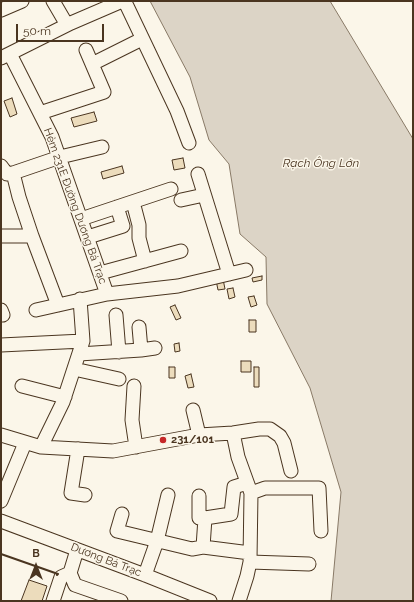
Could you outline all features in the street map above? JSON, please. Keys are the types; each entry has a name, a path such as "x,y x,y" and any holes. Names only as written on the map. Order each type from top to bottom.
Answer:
{"street":[{"path":"1,10 22,1"},
{"path":"53,1 67,25"},
{"path":"6,56 67,25 122,1 127,6 177,111 190,143"},
{"path":"92,64 142,39"},
{"path":"40,113 104,92 86,50"},
{"name":"Hẻm 231E Đường Dương Bá Trạc","path":"6,56 40,113 52,137 108,294"},
{"path":"1,166 6,174 13,173 60,157 102,147"},
{"path":"13,173 32,236 58,305"},
{"path":"198,174 229,274"},
{"path":"81,219 171,190"},
{"path":"181,200 204,194"},
{"path":"133,202 139,225 139,238 145,261"},
{"path":"88,237 123,226 117,207"},
{"path":"1,236 32,236"},
{"path":"100,273 181,251"},
{"path":"36,310 108,294 178,286 246,270"},
{"path":"41,447 65,397 83,341 80,299"},
{"path":"116,315 119,352"},
{"path":"139,327 141,350"},
{"path":"1,345 83,341"},
{"path":"79,354 155,348"},
{"path":"74,369 119,379"},
{"path":"22,386 65,397"},
{"path":"134,386 132,420 136,447"},
{"path":"193,410 199,435"},
{"path":"1,435 41,447 113,451 199,435 270,429 280,436 284,443 291,471"},
{"path":"233,433 238,457 249,488 250,557 247,576 239,601"},
{"path":"1,501 25,443"},
{"path":"78,449 72,493 85,495"},
{"path":"199,496 199,518 205,518 231,514 234,487 319,488 320,531"},
{"path":"145,575 157,541 168,495"},
{"path":"122,514 117,531 157,541 250,557 309,564"},
{"path":"198,548 205,518"},
{"name":"Dương Bá Trạc","path":"1,521 210,601"},
{"path":"77,550 70,573 75,585 121,601"},
{"path":"53,601 61,577 70,573"}],"water":[{"name":"Rạch Ông Lớn","path":"150,1 330,1 413,139 413,601 331,601 341,492 310,388 267,304 266,257 240,234 229,164 209,140 190,77"}],"building":[{"path":"12,98 17,114 10,117 4,101"},
{"path":"94,112 97,121 74,127 71,118"},
{"path":"183,158 185,168 174,170 172,160"},
{"path":"122,166 124,173 103,179 101,172"},
{"path":"262,276 262,280 253,282 252,278"},
{"path":"223,279 225,289 218,290 216,280"},
{"path":"233,288 235,297 229,299 227,289"},
{"path":"254,296 257,305 251,307 248,297"},
{"path":"175,305 181,318 176,320 170,307"},
{"path":"249,320 256,320 256,332 249,332"},
{"path":"179,343 180,351 175,352 174,344"},
{"path":"241,361 251,361 251,372 241,372"},
{"path":"169,367 175,367 175,378 169,378"},
{"path":"254,367 259,367 259,387 254,387"},
{"path":"191,374 194,387 188,388 185,376"},
{"path":"29,580 47,586 42,601 21,601"}],"wall":[{"path":"1,554 58,574 57,575"}],"place":[{"name":"231/101","path":"163,440"}]}
